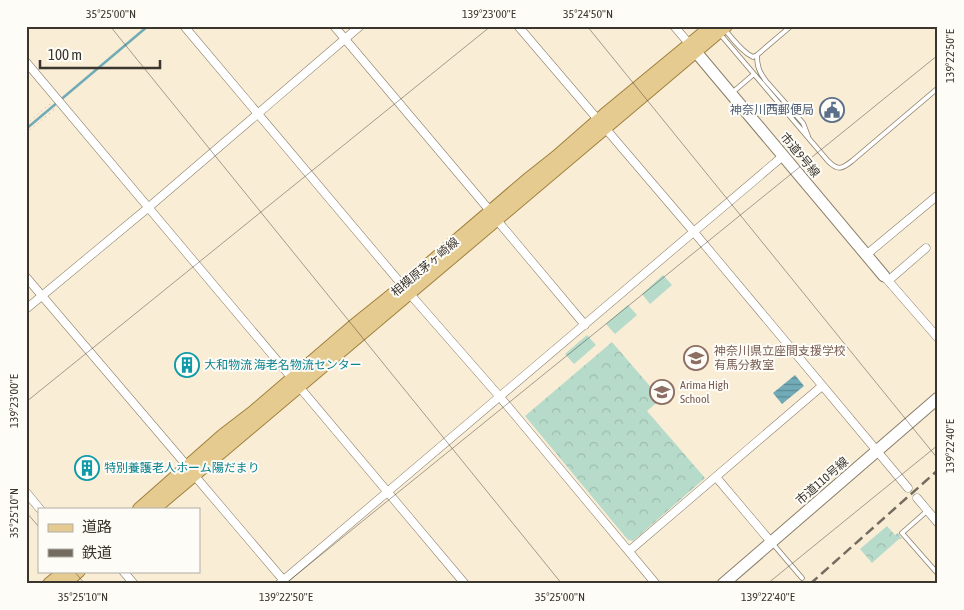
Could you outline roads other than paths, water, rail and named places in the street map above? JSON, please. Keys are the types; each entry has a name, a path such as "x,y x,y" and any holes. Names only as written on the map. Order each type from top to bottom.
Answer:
{"main road":[{"name":"相模原茅ヶ崎線","path":"155,508 223,435 296,382 352,326 406,289 490,212 720,28"},
{"name":"相模原茅ヶ崎線","path":"140,508 191,471"},
{"path":"49,584 63,572"},
{"path":"64,584 78,572"}],"street":[{"path":"184,26 406,289 500,397 656,584"},
{"path":"334,26 585,325"},
{"path":"26,309 149,208 360,26"},
{"path":"518,26 908,488"},
{"path":"674,26 693,48"},
{"name":"市道9号線","path":"693,48 886,278"},
{"path":"26,62 465,584"},
{"path":"26,277 283,582 783,156"},
{"path":"866,255 938,195"},
{"path":"926,248 886,278 938,338"},
{"path":"629,551 822,386"},
{"name":"市道110号線","path":"723,584 938,398"},
{"path":"716,477 771,542"},
{"path":"26,492 39,508"},
{"path":"917,498 938,522"},
{"path":"124,572 134,584"}],"lane":[{"path":"720,28 748,55 753,57 791,26"},
{"path":"720,28 754,74 834,167 844,167 938,88"},
{"path":"757,55 757,66 774,97"},
{"path":"732,94 754,74"},
{"path":"766,81 803,123 812,142"},
{"path":"928,511 902,533 938,574"},
{"path":"771,542 802,578"}],"water":[{"path":"795,375 804,386 782,404 773,393"}],"waterway":[{"path":"26,129 148,26"}],"railway":[{"path":"810,584 938,470"}],"place":[{"name":"神奈川西郵便局","path":"832,110"},
{"name":"神奈川県立座間支援学校 有馬分教室","path":"696,358"},
{"name":"大和物流 海老名物流センター","path":"187,365"},
{"name":"Arima High School","path":"662,392"},
{"name":"特別養護老人ホーム陽だまり","path":"87,468"}]}
